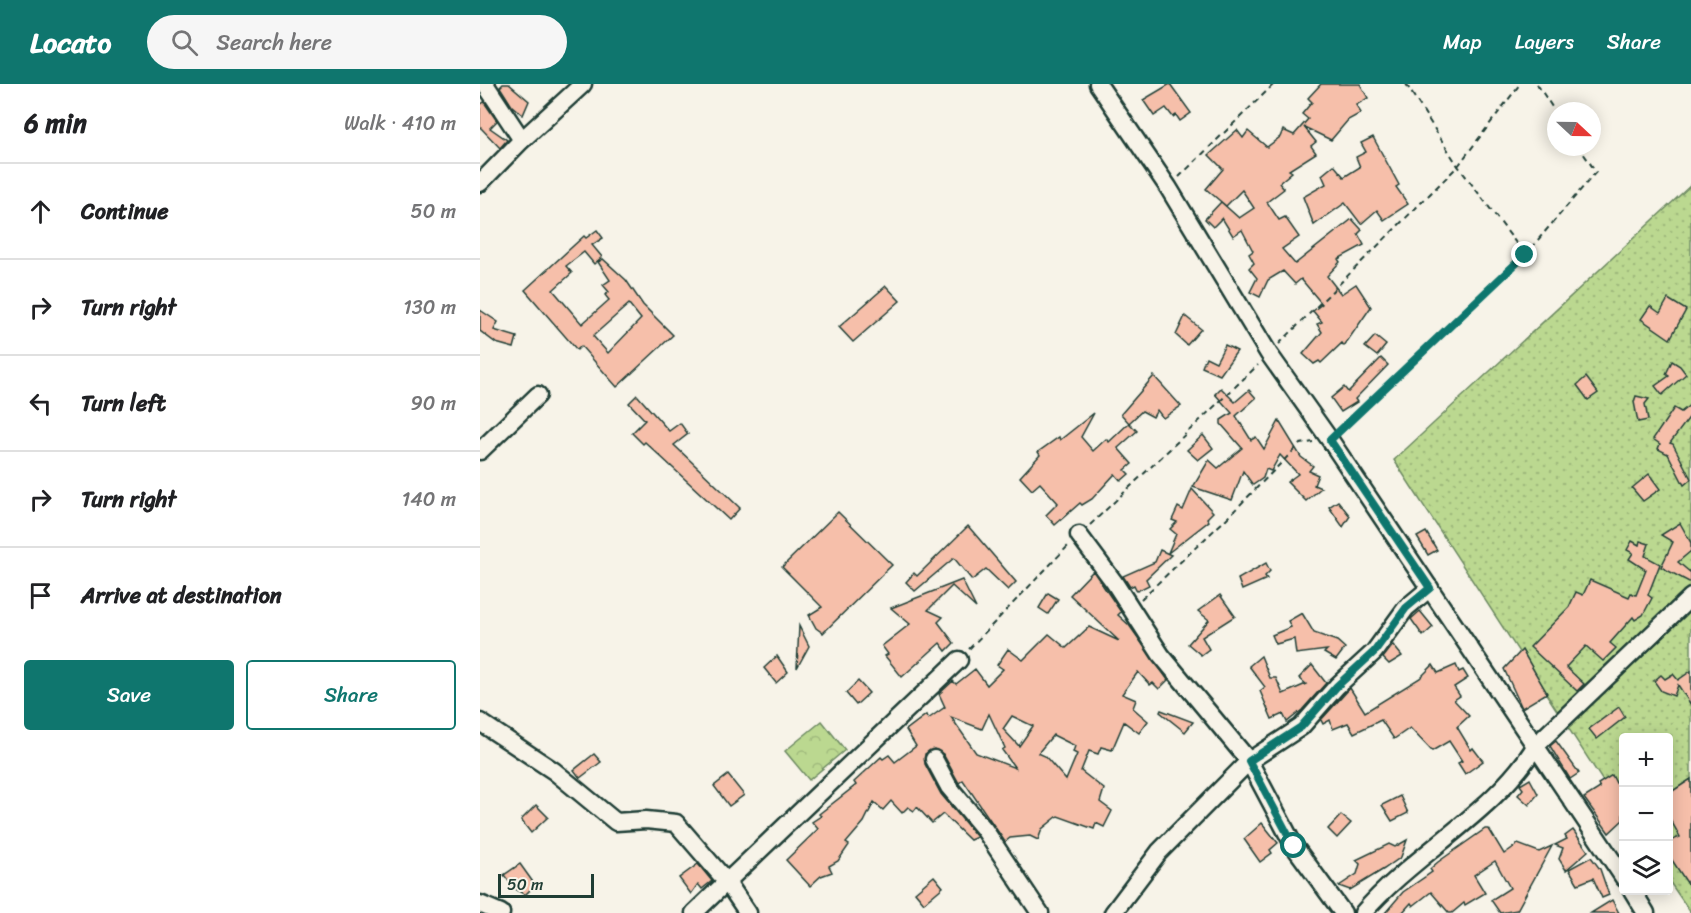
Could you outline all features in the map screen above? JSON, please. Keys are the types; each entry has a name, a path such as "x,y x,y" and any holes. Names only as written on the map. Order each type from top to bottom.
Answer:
{"street":[{"path":"484,84 522,140"},
{"path":"480,183 522,140 583,84"},
{"path":"1098,84 1168,187 1269,354 1330,440 1619,872"},
{"path":"480,452 538,395"},
{"path":"1079,535 1132,608 1161,655 1249,761 1294,846 1343,913"},
{"path":"1113,913 1159,852 1249,761 1301,727 1337,686 1374,652 1406,608 1430,588"},
{"path":"1363,913 1494,795 1527,759 1536,745 1691,597"},
{"path":"694,913 959,660"},
{"path":"480,722 554,771 616,822 646,820 676,824 727,882 748,913"},
{"path":"934,759 949,787 984,829 1040,913"},
{"path":"1635,895 1646,913"},
{"path":"480,904 501,913"}],"path":[{"path":"1168,187 1274,84"},
{"path":"1406,84 1458,166 1525,255"},
{"path":"959,660 1079,535 1269,354 1458,166 1520,84"},
{"path":"1537,84 1549,102"},
{"path":"1132,608 1226,519 1300,444 1330,440 1525,255 1596,172 1585,156"}],"green space":[{"path":"1691,185 1691,913 1673,887 1673,733 1619,733 1619,806 1394,460"},
{"path":"822,721 845,750 809,780 785,751"}],"building":[{"path":"503,84 509,84 529,101 523,115 512,106 500,87"},
{"path":"1170,84 1191,113 1180,121 1176,115 1173,117 1166,108 1154,116 1143,100"},
{"path":"1321,84 1360,84 1368,98 1356,105 1361,113 1348,120 1331,140 1304,127 1316,142 1311,146 1316,153 1289,170 1292,172 1279,183 1284,189 1267,202 1279,220 1285,217 1299,237 1282,249 1295,264 1352,219 1362,230 1358,234 1364,245 1338,259 1340,262 1327,276 1341,294 1356,284 1371,307 1344,346 1342,343 1321,363 1319,361 1314,364 1303,354 1322,332 1317,324 1322,322 1313,311 1322,304 1301,279 1295,284 1283,271 1268,280 1260,297 1250,292 1257,278 1249,268 1254,263 1249,254 1253,251 1242,230 1233,236 1222,218 1213,227 1205,219 1221,202 1239,218 1254,208 1242,190 1226,206 1206,189 1223,169 1209,155 1237,130 1243,138 1248,131 1267,147 1280,137 1283,130 1294,135 1308,119 1302,114 1312,102 1308,98"},
{"path":"484,102 497,121 490,128 507,140 500,148 480,127 480,105"},
{"path":"1373,137 1399,185 1396,187 1408,204 1384,220 1377,210 1361,224 1345,203 1314,225 1303,197 1326,184 1322,175 1334,165 1344,177 1360,167 1356,157 1366,152 1361,143"},
{"path":"597,230 603,238 592,245 602,257 594,264 584,252 566,266 572,273 553,290 582,324 609,300 605,295 609,292 603,285 610,280 598,262 603,259 626,280 643,305 673,335 617,387 581,346 577,350 525,290 584,236 586,238","holes":["629,304 641,319 608,353 593,336"]},
{"path":"886,286 900,301 853,342 839,327"},
{"path":"1668,299 1686,310 1670,339 1641,319 1650,306 1660,313"},
{"path":"480,310 498,322 494,330 517,337 514,348 496,343 480,331"},
{"path":"1185,316 1201,329 1187,345 1176,335"},
{"path":"1375,336 1386,345 1377,356 1365,347"},
{"path":"1225,345 1237,351 1220,375 1202,367 1206,357 1216,362"},
{"path":"1381,358 1388,365 1355,399 1357,402 1341,412 1331,398 1344,387 1348,392"},
{"path":"1672,361 1686,374 1662,395 1655,386 1669,376 1666,374"},
{"path":"1154,376 1181,406 1163,418 1157,410 1153,417 1142,411 1129,423 1121,414"},
{"path":"1586,377 1598,393 1588,400 1577,385"},
{"path":"1221,388 1235,402 1249,390 1256,398 1236,416 1251,440 1256,437 1264,449 1279,421 1301,457 1313,466 1309,471 1318,475 1314,485 1321,488 1306,501 1287,482 1298,474 1280,455 1271,471 1266,469 1263,478 1253,485 1243,471 1232,500 1193,487 1209,460 1218,468 1242,448 1221,424 1221,420 1232,413 1215,394"},
{"path":"637,395 669,431 680,423 688,434 674,445 740,508 729,520 645,442 643,444 632,433 645,420 629,403"},
{"path":"1636,396 1649,399 1645,404 1648,420 1638,422 1634,402"},
{"path":"1691,404 1691,415 1670,443 1673,444 1691,479 1684,485 1668,454 1658,449 1660,444 1653,439 1674,408 1681,412"},
{"path":"1094,413 1081,437 1093,451 1106,439 1109,442 1129,423 1137,431 1118,448 1132,464 1125,470 1129,474 1121,481 1115,474 1092,499 1082,505 1080,503 1055,525 1046,515 1058,503 1040,483 1032,490 1020,477 1040,455 1038,452 1059,437 1060,440"},
{"path":"1203,435 1213,448 1198,460 1187,450"},
{"path":"1649,474 1660,489 1643,501 1632,488"},
{"path":"1192,489 1213,512 1207,518 1209,521 1168,553 1176,534 1170,529 1177,522 1172,520 1178,507 1183,510"},
{"path":"1338,501 1350,516 1343,527 1329,507"},
{"path":"838,512 892,565 823,633 816,628 809,615 822,607 782,567"},
{"path":"1680,523 1691,543 1691,551 1678,562 1691,573 1691,583 1661,567 1673,542 1661,535"},
{"path":"968,526 1016,582 1008,590 986,569 972,580 954,558 915,591 906,582 914,573 917,576"},
{"path":"1426,532 1437,550 1428,555 1417,537"},
{"path":"1632,541 1639,545 1640,541 1649,544 1645,556 1660,564 1648,595 1652,598 1643,615 1635,620 1633,617 1610,643 1616,648 1603,661 1586,646 1566,667 1584,684 1577,691 1530,647 1569,607 1576,592 1583,595 1590,580 1629,597 1631,593 1636,595 1646,570 1629,559 1633,553 1627,550"},
{"path":"1160,550 1171,555 1146,579 1149,585 1137,591 1134,585 1130,587 1123,576 1155,562"},
{"path":"1266,563 1270,571 1265,576 1267,579 1242,590 1238,579"},
{"path":"1093,571 1121,612 1118,615 1129,625 1168,680 1159,689 1153,683 1150,685 1138,672 1122,694 1136,700 1133,708 1148,721 1139,733 1124,722 1112,750 1101,747 1098,754 1089,751 1081,771 1104,789 1100,802 1112,811 1104,827 1096,823 1094,829 1058,816 1042,829 1038,840 1030,836 1010,838 1005,842 963,780 959,783 943,754 934,749 925,754 925,764 941,794 977,837 970,840 943,814 932,823 917,807 914,811 908,807 902,813 891,801 883,810 874,802 864,822 846,843 849,845 838,861 829,866 832,872 821,876 810,886 786,860 818,829 812,822 856,785 854,782 881,757 883,759 889,755 895,762 916,746 906,730 926,715 928,719 945,707 939,694 953,681 956,684 975,669 987,685 1003,669 997,665 1008,649 1023,660 1049,634 1066,648 1089,627 1119,641 1070,595","holes":["989,714 1005,748 1002,750 1015,768 976,753 951,717 982,729","1012,716 1033,726 1019,746 1003,729","1053,735 1075,746 1073,752 1077,754 1066,780 1045,756 1038,753"]},
{"path":"962,580 976,608 952,586 928,610 943,617 938,622 954,643 946,651 940,643 902,677 885,656 888,654 882,646 910,624 891,608"},
{"path":"1048,593 1058,599 1048,614 1039,608"},
{"path":"1220,595 1235,616 1202,637 1209,649 1201,655 1188,644 1209,620 1198,611"},
{"path":"1420,611 1433,627 1423,636 1411,619"},
{"path":"1302,613 1314,633 1337,641 1345,648 1336,660 1324,653 1327,650 1296,654 1294,639 1276,644 1272,635 1291,627 1288,621"},
{"path":"799,626 809,646 797,668"},
{"path":"1393,645 1402,656 1389,664 1383,658"},
{"path":"1522,650 1547,693 1522,708 1504,669"},
{"path":"777,656 788,672 776,683 764,668"},
{"path":"1261,656 1270,678 1276,678 1283,694 1306,684 1299,678 1312,665 1326,683 1302,710 1287,722 1283,714 1272,719 1260,691 1265,687 1249,666"},
{"path":"1433,665 1438,673 1456,665 1459,672 1463,670 1468,678 1454,687 1460,696 1454,700 1469,716 1457,727 1471,750 1473,748 1483,761 1465,774 1458,763 1462,761 1449,741 1432,751 1410,728 1394,739 1381,720 1354,733 1348,723 1333,729 1330,720 1323,724 1321,720 1350,688 1365,712 1420,678"},
{"path":"1691,671 1691,705 1678,685 1674,696 1661,691 1654,681 1661,675 1665,679 1673,674 1678,680"},
{"path":"858,681 869,693 856,705 846,693"},
{"path":"1619,707 1625,717 1597,739 1589,729"},
{"path":"1161,710 1193,722 1185,732 1160,712"},
{"path":"1556,741 1579,773 1570,779 1550,746"},
{"path":"594,754 601,762 580,778 574,770"},
{"path":"728,775 744,795 729,806 714,786"},
{"path":"1612,775 1616,783 1619,780 1619,824 1609,833 1584,798 1600,788 1598,784"},
{"path":"1530,779 1538,794 1529,805 1518,795 1523,789 1520,785"},
{"path":"1691,779 1691,889 1673,862 1673,840 1680,837 1673,824 1673,791"},
{"path":"1400,796 1408,813 1392,821 1382,805"},
{"path":"536,805 548,817 531,833 521,820"},
{"path":"1341,815 1351,823 1337,838 1328,829"},
{"path":"1262,823 1278,843 1270,850 1272,853 1260,862 1244,839"},
{"path":"1485,829 1489,829 1504,854 1518,844 1539,852 1552,846 1517,910 1500,913 1491,900 1510,888 1495,861 1474,875 1485,893 1465,905 1464,903 1452,913 1449,913 1431,892 1413,906 1411,903 1402,913 1385,913 1403,892 1432,872 1430,869 1438,862"},
{"path":"1573,830 1588,851 1566,870 1559,859 1563,848 1555,845 1567,839 1565,836"},
{"path":"1407,840 1401,857 1384,869 1350,890 1339,886 1357,874 1360,864 1356,860 1389,844 1395,847"},
{"path":"1591,857 1600,869 1609,895 1602,898 1593,878 1578,884 1569,869"},
{"path":"520,864 535,885 525,895 514,888 504,875"},
{"path":"698,864 712,881 702,889 698,884 691,894 679,878"},
{"path":"934,876 943,887 924,903 915,892"},
{"path":"1612,900 1619,913 1591,913"}],"route":[{"path":"1294,846 1249,761 1301,727 1337,686 1353,674 1374,652 1406,608 1430,588 1330,440 1525,255"}]}
